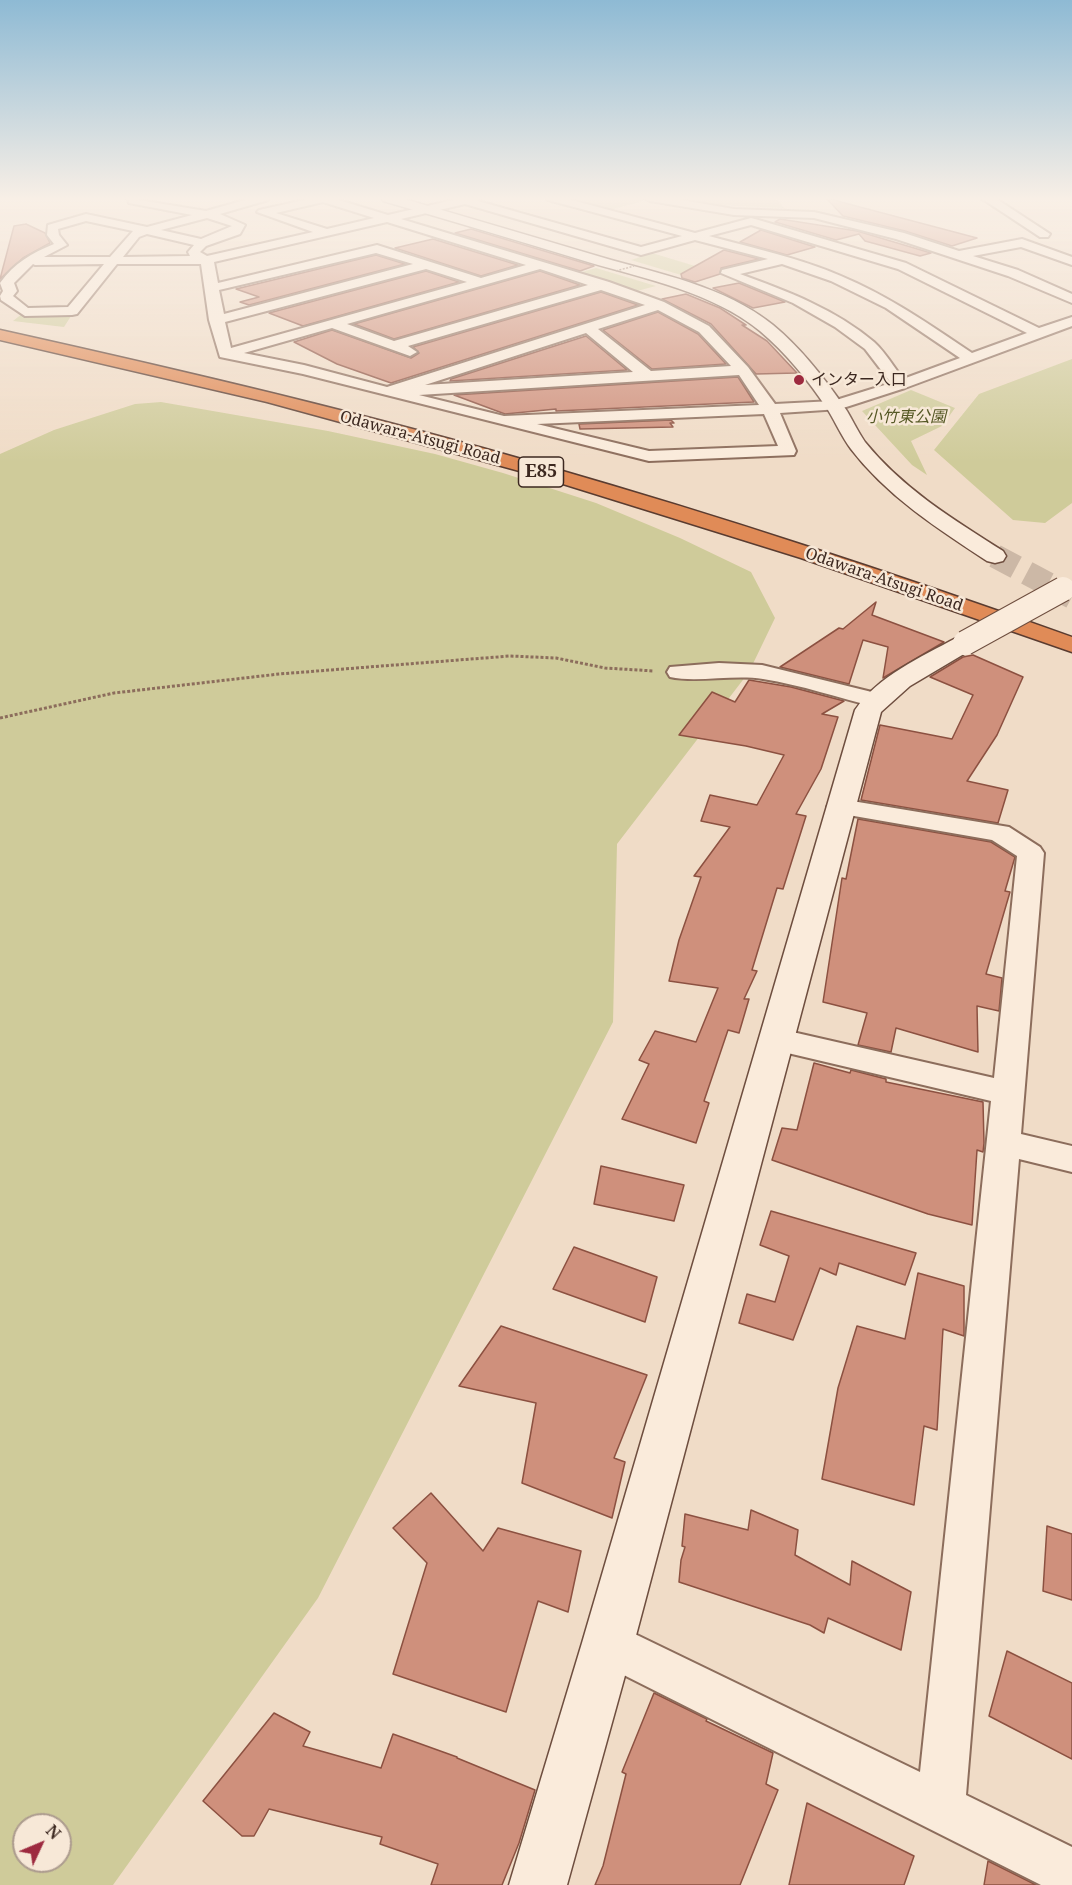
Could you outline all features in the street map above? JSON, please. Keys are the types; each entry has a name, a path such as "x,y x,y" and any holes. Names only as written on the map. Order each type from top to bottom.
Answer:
{"highway":[{"name":"Odawara-Atsugi Road","path":"0,324 350,406 494,444 839,547 1072,627"},
{"name":"Odawara-Atsugi Road","path":"0,334 168,373 478,453 820,558 1072,645"},
{"path":"1029,630 1072,650"}],"street":[{"path":"8,286 10,291 6,297 26,312 72,311 93,286"},
{"path":"222,286 213,288 216,320 225,354"},
{"path":"216,320 345,286"},
{"path":"225,354 467,286"},
{"path":"394,346 601,286"},
{"path":"225,354 304,370 649,456 788,451 770,409 743,370 704,329 659,305 607,286"},
{"path":"681,286 739,309 765,327 795,355 834,406 858,444 900,489 943,522 995,556"},
{"path":"761,286 798,300 840,324 870,346 900,385"},
{"path":"853,286 891,304 970,358"},
{"path":"943,286 1038,333"},
{"path":"1042,286 1072,299"},
{"path":"388,392 659,305"},
{"path":"506,420 834,406 900,385 1072,321"},
{"path":"334,324 457,370"},
{"path":"588,328 646,375"},
{"path":"522,349 548,381"},
{"path":"388,392 743,370"},
{"path":"538,1885 608,1643 867,710 885,691 915,670 1067,586"},
{"path":"678,672 719,670 762,672 876,700"},
{"path":"840,807 1000,833 1031,853 940,1810"},
{"path":"775,1039 1008,1093"},
{"path":"1003,1143 1072,1159"},
{"path":"608,1643 1072,1874"}],"path":[{"path":"0,718 114,693 279,674 510,656 556,658 605,668 678,672"}],"green space":[{"path":"621,286 656,286 637,291"},
{"path":"23,313 73,313 64,327 13,321"},
{"path":"1072,359 1072,503 1045,523 1013,520 934,450 979,394"},
{"name":"小竹東公園","path":"911,390 955,408 942,426 911,441 927,475 912,465 862,411"},
{"path":"161,402 328,431 435,454 596,503 680,538 751,572 775,618 749,672 617,844 613,1022 318,1598 113,1885 0,1885 0,454 54,430 135,404"}],"building":[{"path":"248,286 321,286 249,305 240,302 259,297 236,289"},
{"path":"370,286 445,286 303,326 269,313"},
{"path":"487,286 577,286 394,339 354,324"},
{"path":"746,286 785,302 753,308 713,288"},
{"path":"601,292 638,305 391,383 337,364 294,342 332,330 411,358 419,353 413,347"},
{"path":"686,294 720,308 746,325 742,325 767,341 797,373 756,374 711,324 662,299"},
{"path":"658,312 698,334 726,364 652,369 603,330"},
{"path":"586,336 627,370 450,381 451,379"},
{"path":"738,377 754,402 556,411 556,409 505,414 454,395"},
{"path":"671,420 674,423 670,423 673,427 580,429 579,424"},
{"path":"876,602 872,615 944,642 883,678 888,647 863,640 849,684 780,667 839,628 843,629"},
{"path":"973,655 1023,677 997,735 967,781 1008,790 998,823 861,800 880,725 952,739 973,695 930,677 963,657"},
{"path":"749,680 791,687 844,701 822,714 838,717 821,769 796,814 806,816 783,889 777,888 752,970 757,971 744,999 749,999 739,1033 728,1030 704,1101 709,1103 696,1143 622,1119 649,1064 639,1060 655,1031 696,1042 718,988 669,981 679,940 701,877 694,876 730,827 701,821 710,795 757,805 784,755 679,735 712,692 735,702"},
{"path":"858,819 991,842 1015,857 1005,891 1010,892 986,974 1002,978 999,1011 977,1006 978,1052 896,1028 891,1052 858,1045 867,1013 823,1002 842,878 846,879"},
{"path":"814,1063 850,1073 851,1070 886,1079 886,1082 983,1102 984,1143 983,1152 977,1150 972,1225 928,1214 772,1160 782,1128 797,1130"},
{"path":"601,1166 684,1185 674,1221 594,1204"},
{"path":"771,1211 916,1253 905,1285 839,1263 836,1275 820,1268 793,1340 739,1323 747,1294 775,1302 789,1256 760,1245"},
{"path":"574,1247 657,1277 645,1322 553,1289"},
{"path":"918,1273 964,1286 964,1336 943,1329 937,1430 924,1426 914,1505 822,1479 838,1388 857,1326 905,1339"},
{"path":"501,1326 647,1375 614,1458 625,1462 612,1518 522,1483 536,1403 459,1386"},
{"path":"431,1493 483,1551 498,1528 581,1551 568,1612 538,1601 506,1712 393,1674 427,1563 393,1528"},
{"path":"751,1510 798,1530 795,1555 850,1585 852,1561 911,1592 901,1650 828,1618 824,1633 810,1625 679,1582 685,1547 682,1546 685,1514 748,1530"},
{"path":"1047,1526 1072,1534 1072,1600 1043,1591"},
{"path":"1007,1651 1072,1683 1072,1759 989,1716"},
{"path":"654,1693 773,1753 766,1784 778,1790 740,1885 595,1885 603,1866 626,1774 622,1772"},
{"path":"274,1713 310,1732 303,1746 381,1768 393,1734 457,1757 535,1790 519,1843 502,1885 431,1885 438,1864 380,1844 382,1837 269,1809 254,1836 242,1836 203,1801"},
{"path":"807,1803 914,1856 904,1885 789,1885"},
{"path":"988,1861 1036,1885 984,1885"}],"tunnel":[{"path":"995,556 1072,597"}],"place":[{"name":"インター入口","path":"799,380"}]}
